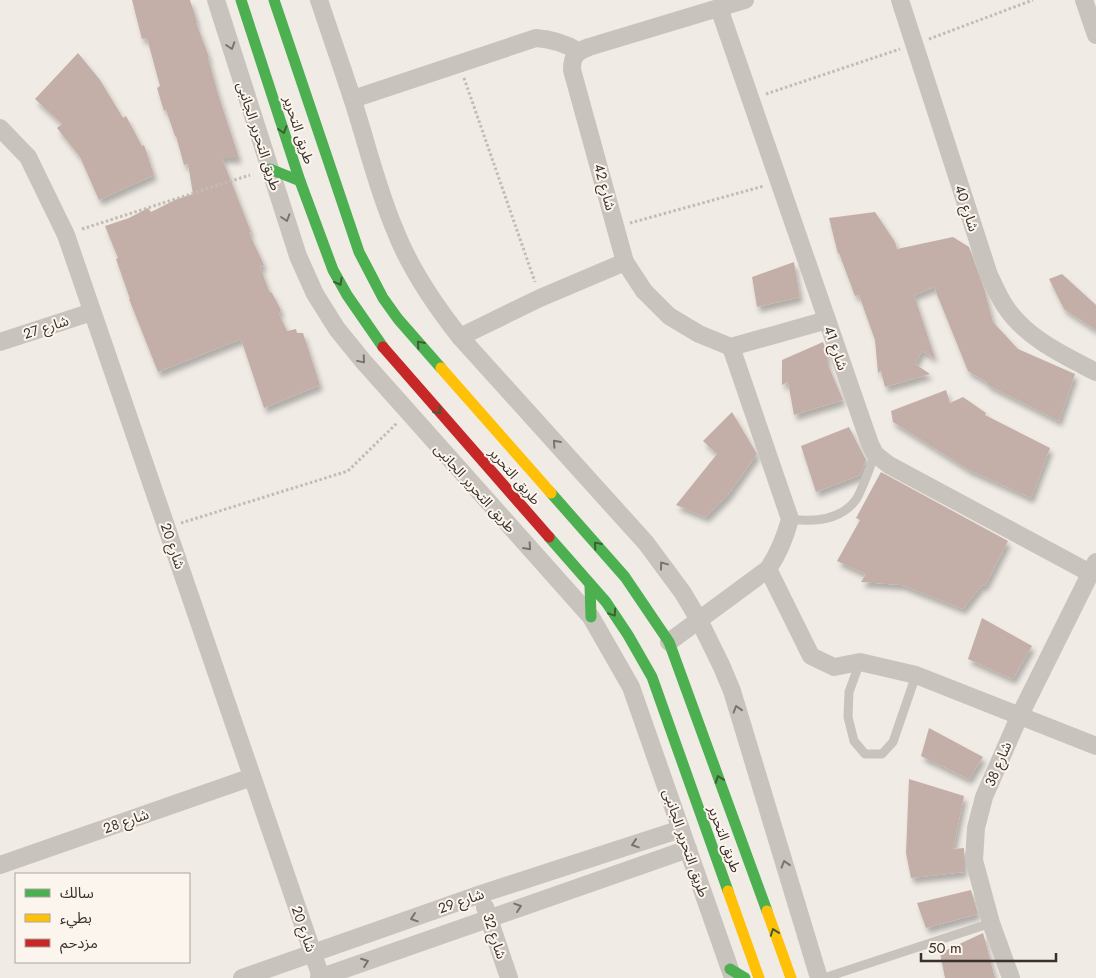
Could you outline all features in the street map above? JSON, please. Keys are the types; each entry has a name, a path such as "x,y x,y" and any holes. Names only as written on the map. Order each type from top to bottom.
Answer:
{"street":[{"name":"طريق التحرير الجانبى","path":"216,0 298,256 315,294 337,329 408,412 591,617 631,687 731,973"},
{"name":"طريق التحرير","path":"241,0 300,181 333,270 356,311 377,341 606,602 628,635 652,677 759,978"},
{"name":"طريق التحرير","path":"274,0 358,252 383,298 398,319 625,577 669,642 791,978"},
{"path":"319,0 395,232 425,289 460,337 646,543 683,593 699,620 732,691 819,978"},
{"path":"353,99 536,38 551,39 565,43 578,51 745,0"},
{"name":"شارع 40","path":"900,0 989,275 1006,308 1031,334 1061,354 1096,372"},
{"path":"1084,0 1096,35"},
{"name":"شارع 41","path":"719,8 826,320 870,444 876,454 889,465 1093,568"},
{"path":"252,36 256,42 271,45 282,35 284,30"},
{"name":"شارع 42","path":"578,51 572,60 572,70 625,262 644,291 669,316 699,334 731,347"},
{"path":"275,104 280,95 288,90 304,90"},
{"name":"شارع 20","path":"0,128 28,157 66,235 320,978"},
{"path":"270,169 300,181"},
{"path":"460,337 540,298 625,262"},
{"name":"شارع 27","path":"0,342 92,312"},
{"path":"669,642 768,569 786,537 790,519 731,347 826,320"},
{"name":"شارع 38","path":"1012,978 991,923 974,860 976,828 984,797 1019,717 1093,568"},
{"path":"768,569 810,656 834,667 860,662 916,675 1096,746"},
{"path":"590,585 591,617"},
{"name":"شارع 28","path":"0,865 252,777"},
{"name":"شارع 29","path":"242,978 481,894 681,829"},
{"name":"شارع 29","path":"320,978 688,849"},
{"name":"شارع 32","path":"481,894 508,978"},
{"path":"731,973 745,978"}],"lane":[{"path":"790,519 808,522 825,519 842,512 856,501 876,454"},
{"path":"860,662 849,692 848,717 854,741 865,754 882,754 893,742 916,675"},
{"path":"824,978 991,923"}],"path":[{"path":"751,100 914,44 1032,0"},
{"path":"459,63 540,298"},
{"path":"66,235 270,169"},
{"path":"615,226 779,182"},
{"path":"166,528 348,471 408,412"}],"building":[{"path":"132,0 190,0 239,158 222,158 251,232 249,233 264,265 260,267 269,291 281,310 279,314 287,331 296,329 297,333 303,333 320,385 264,408 241,339 158,372 129,299 116,259 118,258 105,226 129,218 148,208 151,212 177,199 193,194 188,164 184,165 176,136 166,110 164,111 157,88 160,86 147,38 142,39"},
{"path":"78,53 100,80 123,118 126,116 142,146 144,145 154,175 99,200 80,157 57,128 62,124 35,99"},
{"path":"875,212 895,242 897,249 953,237 969,247 984,288 993,322 1018,349 1075,374 1059,421 986,384 988,383 968,371 934,287 914,295 935,358 922,351 915,364 930,374 885,387 881,371 878,373 875,340 859,295 855,296 838,254 829,218"},
{"path":"794,262 800,297 757,307 752,277"},
{"path":"1062,274 1096,305 1096,330 1064,309 1049,279"},
{"path":"823,342 827,352 828,365 843,400 794,415 788,382 782,385 782,360"},
{"path":"946,390 950,403 963,397 986,413 985,415 1050,448 1031,498 969,470 893,422 891,411"},
{"path":"732,412 757,454 728,495 706,517 676,505 717,454 703,441"},
{"path":"849,427 866,460 860,475 816,492 801,446"},
{"path":"881,472 1008,541 985,586 982,585 963,609 902,585 861,582 866,574 837,561 860,520 856,518"},
{"path":"982,618 1032,646 1013,679 968,659"},
{"path":"929,728 983,757 969,779 921,756"},
{"path":"909,779 964,796 953,849 964,848 964,872 911,878 906,853"},
{"path":"971,890 978,914 926,928 917,903"},
{"path":"983,933 995,978 945,978 940,953"}],"traffic: fast":[{"path":"241,0 300,181 333,270 347,295 383,347"},
{"path":"274,0 359,252 383,298 398,319 441,368"},
{"path":"270,169 300,181"},
{"path":"551,493 625,577 669,642 767,911"},
{"path":"549,537 606,602 628,635 652,677 728,891"},
{"path":"590,585 591,617"},
{"path":"730,969 745,978"}],"traffic: slow":[{"path":"441,368 551,493"},
{"path":"728,891 759,978"},
{"path":"767,911 791,978"}],"traffic: jam":[{"path":"383,347 549,537"}]}
